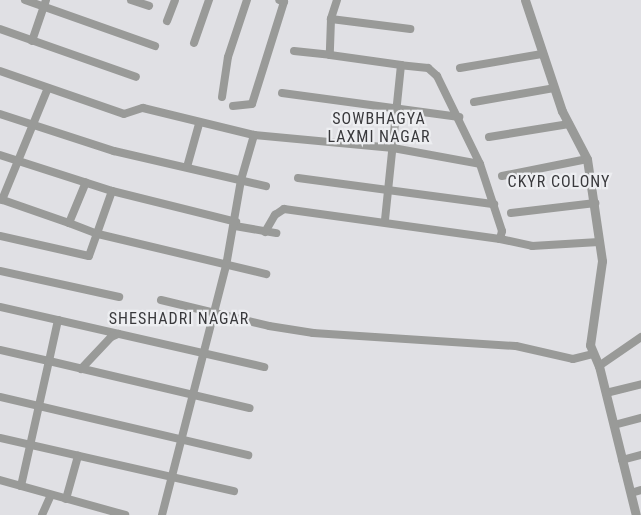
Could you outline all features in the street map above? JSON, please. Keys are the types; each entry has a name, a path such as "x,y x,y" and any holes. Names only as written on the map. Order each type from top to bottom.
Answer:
{"street":[{"path":"25,0 45,3 155,46"},
{"path":"130,0 149,6"},
{"path":"167,21 175,0"},
{"path":"194,44 209,0"},
{"path":"222,97 228,57 247,0"},
{"path":"330,55 331,19 336,0"},
{"path":"525,0 554,88 569,124 587,159 595,203 602,261 590,345 599,366 636,515"},
{"path":"233,106 252,104 282,1"},
{"path":"32,41 45,3"},
{"path":"331,19 410,29"},
{"path":"0,29 136,77"},
{"path":"294,51 432,70 459,117 480,164 502,230 500,238"},
{"path":"460,68 542,54"},
{"path":"385,221 398,110 401,65"},
{"path":"0,70 124,114 143,108 199,124 254,135 393,148 480,164"},
{"path":"48,88 1,199 98,234 266,274"},
{"path":"474,102 554,88"},
{"path":"282,93 459,117"},
{"path":"0,114 114,152 188,167 266,186"},
{"path":"188,167 199,124"},
{"path":"489,137 569,124"},
{"path":"162,515 226,266 235,224 240,180 254,135"},
{"path":"0,155 112,191 265,232 276,233"},
{"path":"502,176 587,159"},
{"path":"298,178 494,204"},
{"path":"69,223 86,182"},
{"path":"0,236 89,256 112,191"},
{"path":"511,213 595,203"},
{"path":"265,232 274,215 284,209 385,221 500,238 532,246 599,242"},
{"path":"0,271 119,296"},
{"path":"161,300 214,311 268,326 313,333 516,346 573,359 593,354"},
{"path":"0,307 264,367"},
{"path":"21,486 58,320"},
{"path":"81,369 111,337 118,334"},
{"path":"599,366 641,336"},
{"path":"0,350 250,408"},
{"path":"606,393 641,384"},
{"path":"0,397 248,455"},
{"path":"614,425 641,418"},
{"path":"0,438 234,491"},
{"path":"622,460 641,455"},
{"path":"66,499 78,456"},
{"path":"0,480 66,499 101,512 125,515"},
{"path":"631,493 641,490"},
{"path":"42,515 51,495"}],"district":[{"name":"SOWBHAGYA LAXMI NAGAR","path":"379,128"},
{"name":"CKYR COLONY","path":"559,182"},
{"name":"SHESHADRI NAGAR","path":"179,319"}]}
